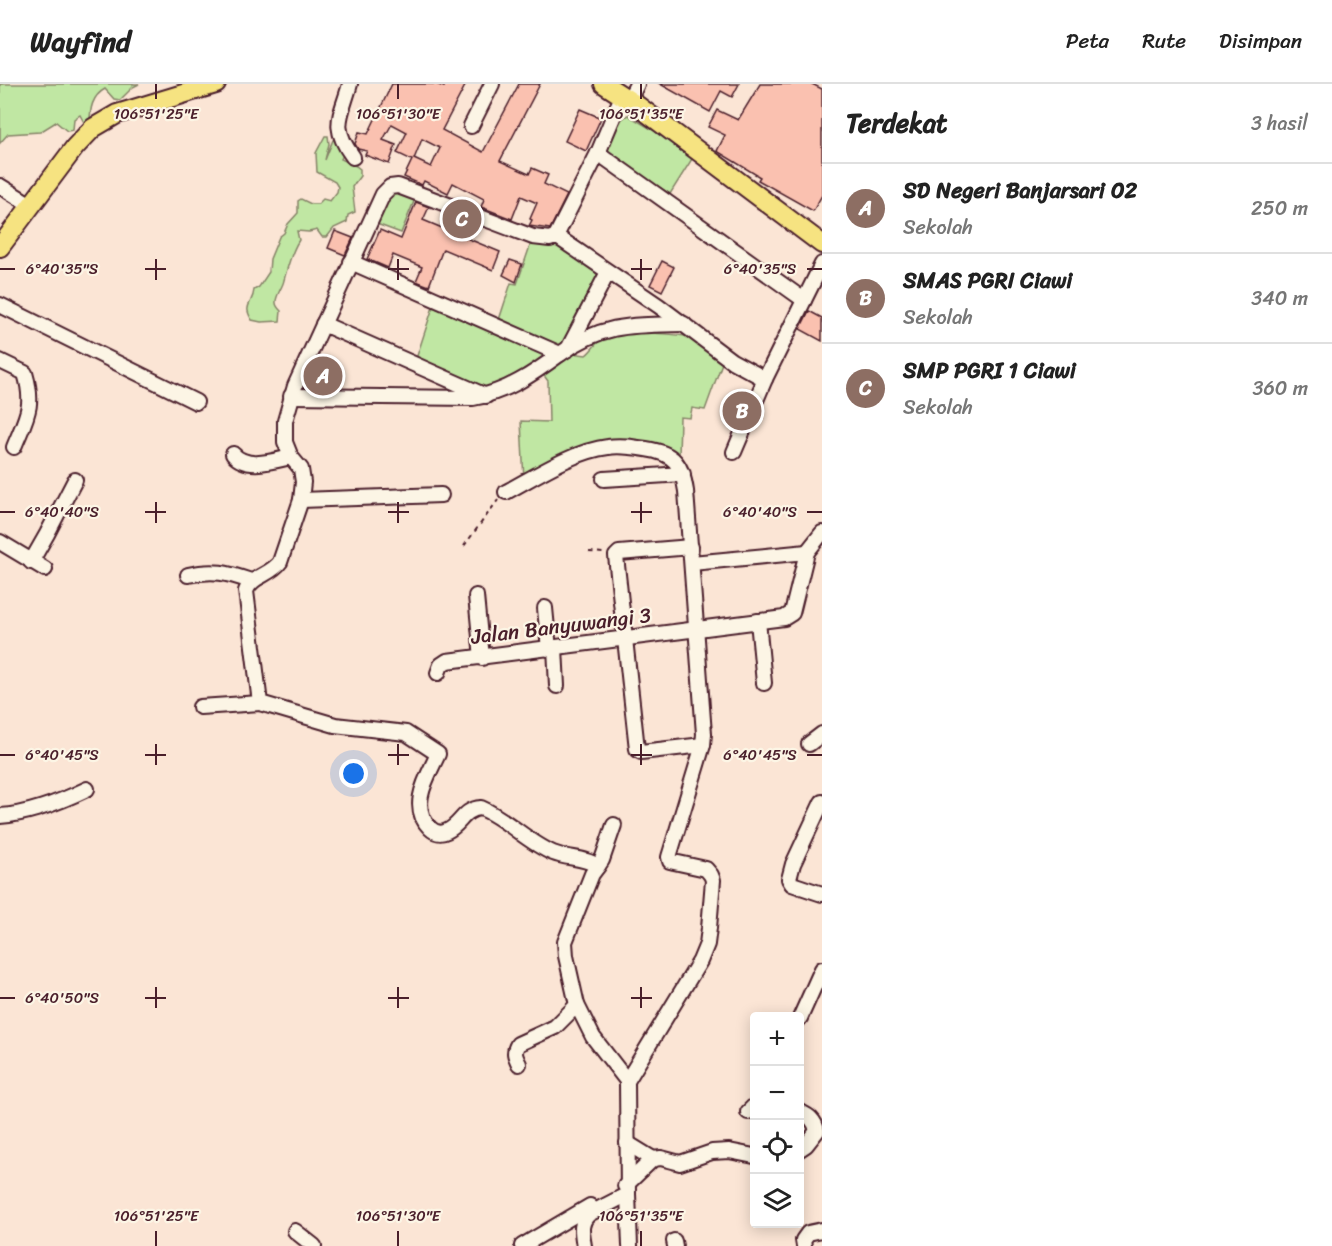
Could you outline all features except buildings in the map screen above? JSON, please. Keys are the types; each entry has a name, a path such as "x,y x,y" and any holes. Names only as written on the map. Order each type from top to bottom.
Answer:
{"main road":[{"path":"0,247 83,137 100,123 117,114 216,84"},
{"path":"604,84 629,93 822,244"}],"street":[{"path":"350,84 338,127 342,143 353,157"},
{"path":"471,126 492,84"},
{"path":"260,703 245,597 247,586 251,581 276,568 280,562 301,500 303,476 285,442 286,414 291,396 323,324 386,190 393,186 533,237 550,239 556,236 629,93"},
{"path":"598,153 804,300"},
{"path":"0,186 31,205"},
{"path":"556,236 684,324 732,361 765,379"},
{"path":"351,262 564,352"},
{"path":"734,452 765,379 822,264"},
{"path":"564,352 608,272"},
{"path":"0,305 196,402"},
{"path":"323,324 486,396"},
{"path":"291,396 458,399 486,396 509,388 599,332 617,327 684,324"},
{"path":"0,360 25,374 30,389 28,412 14,447"},
{"path":"506,492 574,457 588,451 612,446 654,450 675,460 683,474 704,716 703,745 669,857 670,861 706,869 711,874 711,909 707,944 695,970 627,1081 630,1246"},
{"path":"233,454 238,461 245,463 291,457"},
{"path":"604,479 683,474"},
{"path":"31,562 75,480"},
{"path":"301,500 441,495"},
{"path":"692,563 807,552 822,533"},
{"path":"0,542 45,569"},
{"path":"691,547 615,556 638,751 703,745"},
{"name":"Jalan Banyuwangi 3","path":"438,673 441,665 447,661 784,618 792,613 807,552"},
{"path":"188,575 214,571 225,572 251,581"},
{"path":"476,596 482,658"},
{"path":"544,608 557,686"},
{"path":"758,621 764,683"},
{"path":"200,706 260,703 335,725 397,730 415,737 438,754 420,795 420,807 424,820 432,830 444,833 466,813 474,808 481,808 539,847 556,855 591,861 598,866"},
{"path":"809,744 822,734"},
{"path":"0,816 33,810 64,800 87,789"},
{"path":"822,802 793,864 789,879 792,884 822,894"},
{"path":"614,825 602,860 592,874 565,942 577,1005 593,1036 627,1081"},
{"path":"803,1012 822,969"},
{"path":"519,1064 515,1050 519,1044 555,1027 577,1005"},
{"path":"804,1114 810,1117 817,1131 804,1147"},
{"path":"627,1143 653,1159 661,1158 680,1163 712,1152 729,1151 750,1155"},
{"path":"584,1246 581,1224 584,1218 628,1189 653,1159"},
{"path":"522,1246 628,1189"},
{"path":"804,1246 803,1240 808,1233 822,1230"},
{"path":"295,1231 314,1246"}],"path":[{"path":"464,546 506,492"},
{"path":"589,552 617,554"}],"green space":[{"path":"0,84 139,84 120,100 114,99 105,89 97,95 93,103 90,123 86,126 80,115 74,119 73,130 67,131 56,122 40,132 8,134 0,143"},
{"path":"628,115 653,130 692,159 670,194 604,152 622,119"},
{"path":"325,136 328,136 329,144 325,160 333,140 340,139 344,153 341,159 360,169 360,176 352,187 355,212 348,215 347,222 334,228 327,237 322,237 317,230 297,231 299,240 276,300 281,311 280,321 252,320 248,308 254,290 259,287 269,272 270,259 279,237 298,213 298,201 301,199 311,204 318,204 323,199 330,201 337,192 338,187 335,182 317,172 316,153"},
{"path":"392,189 417,194 401,233 374,223"},
{"path":"531,243 559,247 601,273 571,353 586,355 606,336 641,333 669,334 700,340 719,356 722,363 705,410 692,408 690,418 680,417 679,457 619,443 555,472 548,478 539,476 524,481 521,421 549,422 548,381 540,370 504,394 414,365 433,307 507,336 498,323 511,283 517,284"}],"place":[{"name":"SMP PGRI 1 Ciawi","path":"462,219"},
{"name":"SD Negeri Banjarsari 02","path":"323,376"},
{"name":"SMAS PGRI Ciawi","path":"742,411"}]}
